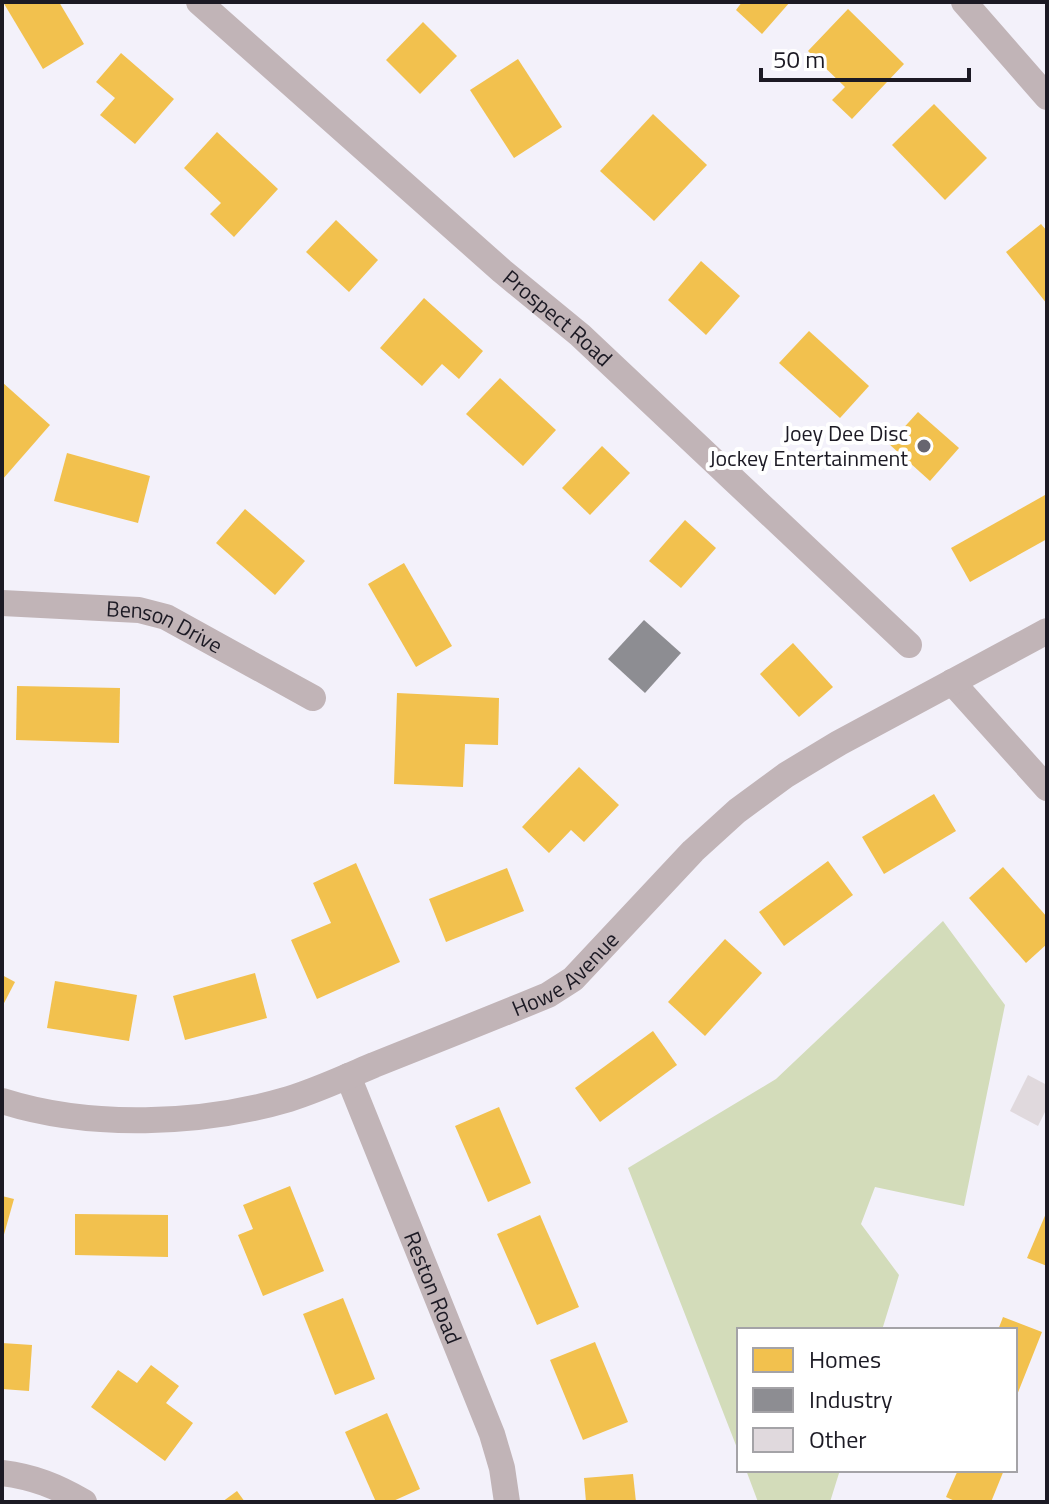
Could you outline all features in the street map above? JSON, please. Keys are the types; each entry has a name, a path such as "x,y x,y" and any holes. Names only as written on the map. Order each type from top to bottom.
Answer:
{"street":[{"name":"Prospect Road","path":"199,2 502,271 580,335 909,645"},
{"path":"964,2 1047,97"},
{"name":"Benson Drive","path":"2,603 139,610 166,617 313,698"},
{"name":"Howe Avenue","path":"2,1101 61,1114 117,1120 175,1119 233,1112 290,1099 548,995 573,979 693,851 737,811 786,775 839,743 1047,631"},
{"path":"952,682 1047,788"},
{"name":"Reston Road","path":"348,1076 492,1434 502,1468 507,1502"},
{"path":"2,1473 22,1475 55,1486 84,1502"}],"green space":[{"path":"943,921 1005,1005 964,1206 875,1187 861,1224 899,1275 883,1328 737,1328 737,1448 628,1168 776,1079"},
{"path":"747,1472 839,1472 830,1502 758,1502"}],"building: Homes":[{"path":"3,2 59,2 84,44 43,69"},
{"path":"742,2 790,2 762,34 736,10"},
{"path":"848,9 904,64 852,119 832,100 845,87 808,51"},
{"path":"423,22 457,56 420,94 386,60"},
{"path":"121,53 174,99 135,144 100,115 115,98 96,82"},
{"path":"518,59 562,127 514,158 470,90"},
{"path":"934,104 987,158 945,200 892,145"},
{"path":"653,114 707,165 654,221 600,171"},
{"path":"217,132 278,189 234,237 210,214 221,203 184,168"},
{"path":"336,220 378,260 349,292 306,252"},
{"path":"1041,224 1047,231 1047,304 1006,252"},
{"path":"701,261 740,296 706,335 668,300"},
{"path":"424,298 483,351 459,379 442,364 422,386 380,348"},
{"path":"809,331 869,386 840,418 779,363"},
{"path":"500,378 556,430 523,466 466,414"},
{"path":"2,382 50,425 2,480"},
{"name":"Joey Dee Disc Jockey Entertainment","path":"918,412 959,448 930,481 889,444"},
{"path":"602,446 630,473 590,515 562,488"},
{"path":"67,453 150,476 138,523 54,501"},
{"path":"1045,495 1047,539 970,582 951,548"},
{"path":"245,509 305,561 275,595 216,543"},
{"path":"685,520 716,548 681,588 649,561"},
{"path":"404,563 452,646 416,667 368,584"},
{"path":"793,643 833,687 799,717 760,674"},
{"path":"17,686 120,688 119,743 16,740"},
{"path":"397,693 499,698 498,745 465,744 463,787 394,784"},
{"path":"579,767 619,805 584,842 571,830 549,853 522,827"},
{"path":"934,794 956,831 884,874 862,837"},
{"path":"828,861 853,895 784,946 759,912"},
{"path":"356,863 400,962 317,999 291,940 331,923 313,883"},
{"path":"1003,867 1047,917 1047,944 1026,963 969,898"},
{"path":"507,868 524,911 446,942 429,899"},
{"path":"725,939 762,973 705,1036 668,1002"},
{"path":"255,973 267,1018 185,1040 173,996"},
{"path":"2,975 15,982 2,1007"},
{"path":"55,981 137,995 129,1041 47,1028"},
{"path":"653,1031 677,1065 600,1122 575,1088"},
{"path":"499,1107 531,1183 488,1202 455,1126"},
{"path":"290,1186 324,1271 263,1296 238,1235 253,1229 243,1205"},
{"path":"2,1196 14,1199 3,1238 2,1238"},
{"path":"1047,1211 1047,1266 1027,1258"},
{"path":"75,1214 168,1215 168,1257 75,1255"},
{"path":"540,1215 579,1307 537,1325 497,1234"},
{"path":"343,1298 375,1379 335,1395 303,1314"},
{"path":"1003,1317 1042,1332 1017,1395 1017,1328 999,1328"},
{"path":"595,1342 628,1422 583,1440 550,1360"},
{"path":"2,1343 32,1345 29,1391 2,1389"},
{"path":"151,1365 179,1386 166,1403 193,1423 165,1461 91,1407 118,1370 137,1383"},
{"path":"387,1413 420,1489 391,1502 376,1502 345,1432"},
{"path":"957,1472 1003,1472 991,1502 957,1502 946,1497"},
{"path":"633,1474 636,1502 586,1502 584,1478"},
{"path":"237,1491 245,1502 222,1502"}],"building: Industry":[{"path":"644,620 681,653 645,693 608,659"}],"building: Other":[{"path":"1028,1075 1047,1085 1047,1108 1038,1126 1010,1111"}],"place":[{"name":"Joey Dee Disc Jockey Entertainment","path":"924,446"}]}
